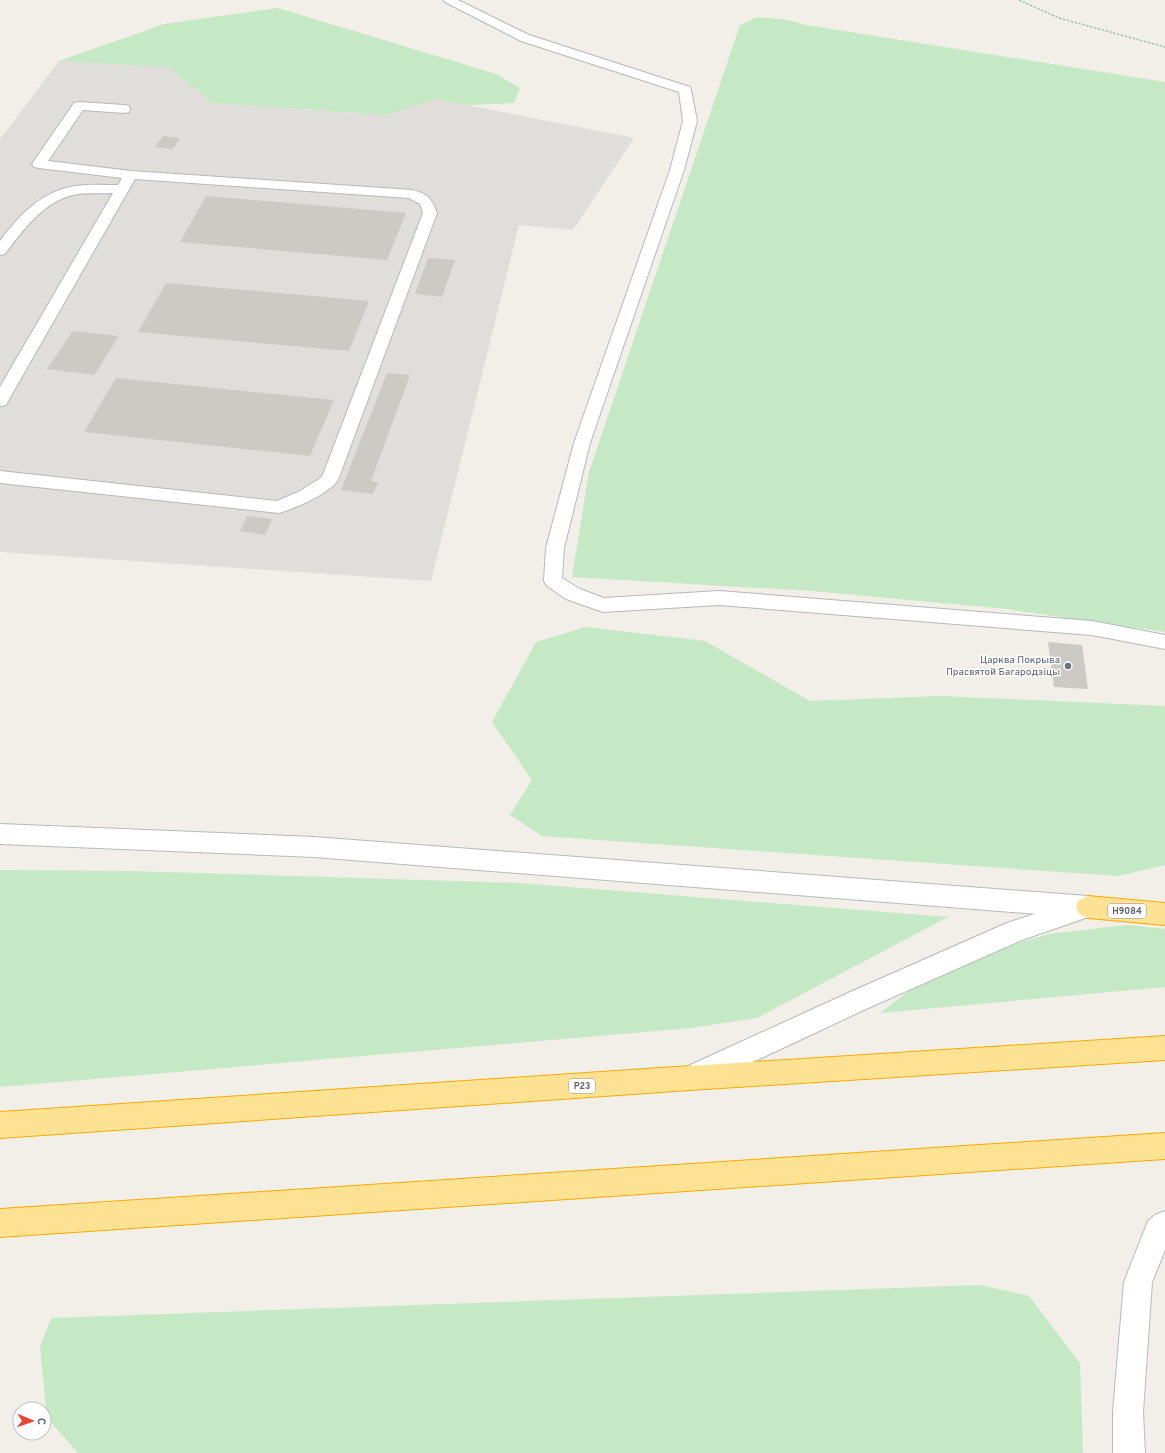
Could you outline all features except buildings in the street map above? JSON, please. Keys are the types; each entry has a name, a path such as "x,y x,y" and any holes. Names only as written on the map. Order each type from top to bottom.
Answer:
{"highway":[{"name":"Н9084","path":"1088,907 1165,914"},
{"name":"Р23","path":"0,1125 690,1078 1165,1048"},
{"path":"0,1223 1165,1146"}],"street":[{"name":"Н9084","path":"0,834 314,847 1088,907"},
{"path":"690,1078 850,1004 1016,931 1088,907"},
{"path":"1129,1453 1128,1412 1138,1282 1158,1231 1165,1225"}],"lane":[{"path":"449,0 525,38 685,90 690,121 677,170 582,443 554,548 553,581 573,594 603,605 719,598 1092,628 1165,642"},
{"path":"0,477 279,507 306,495 329,480 430,213 426,202 412,194 131,175 39,164 79,106 124,109"},
{"path":"0,401 131,175"},
{"path":"0,251 21,222 50,199 72,190 123,189"}],"path":[{"path":"1019,0 1059,18 1165,47"}],"shaded area":[{"path":"59,61 168,67 213,103 387,115 436,99 634,138 573,230 519,225 431,581 0,552 0,139"}],"green space":[{"path":"278,8 496,74 520,88 514,103 467,105 436,99 387,115 213,103 168,67 59,61 164,24"},
{"path":"757,17 788,20 806,25 1165,82 1165,632 1006,609 813,591 572,577 589,472 740,25"},
{"path":"586,627 705,641 810,701 941,696 1165,706 1165,865 1118,876 542,836 510,815 532,780 492,722 536,642"},
{"path":"0,870 131,871 520,883 948,917 757,1018 691,1028 0,1087"},
{"path":"1127,925 1165,929 1165,987 880,1013 918,984 991,951 1049,934"},
{"path":"980,1285 1029,1296 1080,1363 1083,1453 78,1453 52,1424 52,1401 45,1401 40,1347 51,1318"}],"place":[{"name":"Царква Покрыва Прасвятой Багародзіцы","path":"1068,666"}]}
